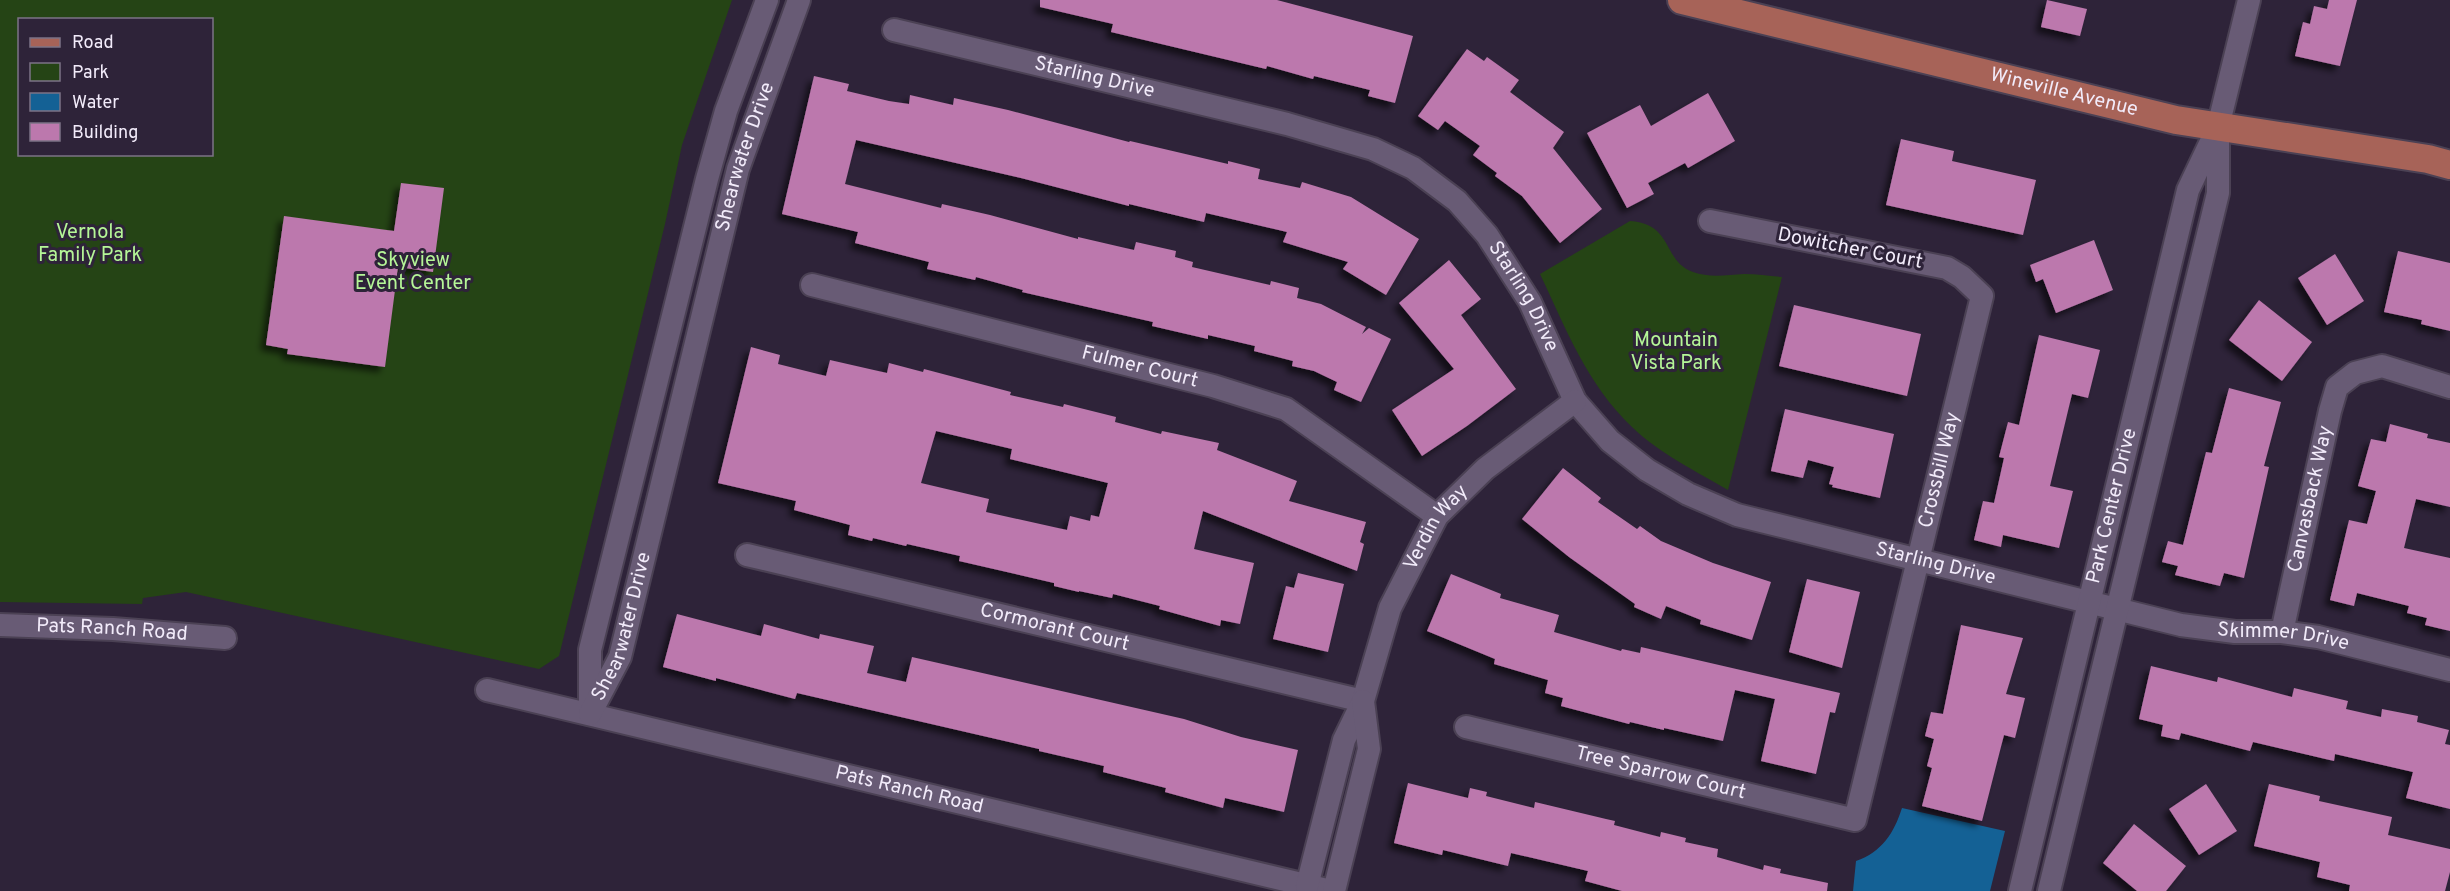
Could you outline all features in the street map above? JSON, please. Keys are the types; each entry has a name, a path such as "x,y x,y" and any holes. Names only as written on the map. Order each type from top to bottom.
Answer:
{"main road":[{"name":"Wineville Avenue","path":"1682,0 2176,120 2428,159 2450,165"}],"street":[{"name":"Shearwater Drive","path":"590,714 590,650 615,546 707,179 726,111 767,0"},
{"name":"Shearwater Drive","path":"590,714 620,657 738,169 799,0"},
{"name":"Park Center Drive","path":"2020,891 2188,190 2218,127 2249,0"},
{"name":"Starling Drive","path":"894,30 1287,124 1373,149 1413,168 1457,201 1487,235 1530,302 1575,401 1610,441 1647,470 1688,494 1737,515 2117,609"},
{"name":"Park Center Drive","path":"2049,891 2218,192 2218,127"},
{"name":"Dowitcher Court","path":"1710,221 1947,268 1962,277 1982,296"},
{"name":"Fulmer Court","path":"812,285 1213,386 1286,409 1437,516"},
{"name":"Crossbill Way","path":"1855,820 1982,296"},
{"name":"Canvasback Way","path":"2282,632 2337,387 2355,373 2382,366 2450,387"},
{"name":"Verdin Way","path":"1307,886 1344,740 1363,701 1390,608 1437,516 1485,469 1575,401"},
{"name":"Cormorant Court","path":"747,555 1363,701"},
{"name":"Skimmer Drive","path":"2117,609 2206,629 2282,632 2318,638 2450,670"},
{"name":"Pats Ranch Road","path":"0,625 113,629 225,638"},
{"name":"Pats Ranch Road","path":"487,690 1333,891"},
{"name":"Verdin Way","path":"1333,891 1369,749 1363,701"},
{"name":"Tree Sparrow Court","path":"1466,727 1855,820"}],"green space":[{"name":"Skyview Event Center","path":"0,0 732,0 682,145 665,224 559,656 539,669 186,592 143,598 142,604 0,602"},
{"name":"Mountain Vista Park","path":"1630,221 1654,229 1676,260 1693,272 1712,276 1749,274 1782,277 1728,490 1654,446 1616,410 1602,393 1579,355 1540,274"}],"water":[{"path":"1902,808 2005,831 1990,891 1853,891 1856,861 1880,847 1895,826"}],"building":[{"path":"1040,0 1277,0 1413,36 1395,103 1368,96 1370,90 1314,76 1313,79 1267,66 1266,69 1111,32 1113,24 1040,7"},
{"path":"2047,0 2087,9 2080,36 2041,27"},
{"path":"2329,0 2357,0 2340,66 2295,56 2303,22 2310,24 2314,6 2327,9"},
{"path":"1467,49 1484,61 1487,57 1519,80 1510,92 1564,132 1553,148 1602,209 1560,243 1522,196 1495,176 1497,173 1473,155 1480,146 1445,121 1438,130 1418,116"},
{"path":"814,76 849,84 847,91 889,101 909,104 910,95 953,105 954,98 1008,110 1129,142 1260,169 1258,179 1300,188 1302,182 1351,197 1419,239 1386,295 1343,269 1348,262 1283,242 1287,232 1206,213 1204,222 1129,204 1129,206 1021,178 856,140 845,184 941,208 942,204 990,215 1078,239 1078,237 1134,250 1136,242 1176,251 1175,257 1193,262 1192,267 1270,285 1271,281 1299,288 1297,298 1321,304 1366,327 1362,334 1369,328 1391,339 1361,402 1334,390 1337,382 1314,371 1292,366 1293,361 1254,351 1255,346 1208,335 1208,339 1152,326 1153,322 1022,292 1023,290 976,277 975,280 927,269 929,262 855,243 858,232 782,214"},
{"path":"1708,93 1735,141 1688,168 1685,163 1648,183 1654,194 1627,208 1587,133 1640,105 1651,126"},
{"path":"1901,139 1954,151 1952,161 2036,180 2023,235 1886,205"},
{"path":"401,183 444,188 433,272 398,267 385,367 287,354 288,349 266,345 284,216 394,231"},
{"path":"2094,240 2113,290 2056,313 2043,279 2036,282 2030,265"},
{"path":"2398,251 2450,263 2450,331 2421,324 2422,320 2384,312"},
{"path":"2335,254 2364,301 2327,325 2298,278"},
{"path":"1449,260 1481,299 1461,315 1516,389 1422,456 1392,410 1454,369 1399,303"},
{"path":"2259,300 2312,342 2282,381 2229,340"},
{"path":"1794,305 1921,334 1907,396 1779,366"},
{"path":"2039,335 2100,350 2088,398 2072,394 2050,486 2073,491 2059,548 2003,535 2001,547 1974,540 1983,501 1994,503 2004,458 1999,457 2008,422 2019,425"},
{"path":"751,347 780,355 778,364 826,376 830,360 887,373 889,363 923,372 924,369 1011,392 1010,395 1063,407 1064,404 1116,417 1115,422 1161,434 1162,431 1219,443 1217,450 1297,481 1289,501 1366,522 1360,542 1364,544 1357,571 1203,511 1194,549 1254,563 1240,624 1221,620 1220,626 1159,609 1160,606 1113,594 1112,598 1079,592 1054,586 1054,583 959,561 960,556 907,544 906,546 873,538 872,541 848,535 850,525 794,510 796,501 718,483","holes":["936,431 1012,449 1010,459 1108,483 1099,517 1091,515 1090,521 1070,516 1067,530 986,512 989,499 921,483"]},
{"path":"2229,388 2281,402 2264,466 2269,467 2244,578 2224,573 2220,586 2175,575 2178,566 2162,562 2168,541 2183,545 2206,452 2212,453"},
{"path":"1785,409 1894,434 1880,498 1832,487 1833,485 1829,484 1834,467 1808,460 1803,478 1771,471"},
{"path":"2390,424 2428,434 2427,438 2450,443 2450,507 2416,499 2404,548 2450,558 2450,631 2425,625 2427,618 2407,613 2409,606 2357,593 2354,606 2330,600 2349,520 2367,524 2376,491 2358,486 2371,439 2386,442"},
{"path":"1563,468 1601,498 1598,502 1637,529 1640,526 1661,541 1713,563 1771,582 1752,640 1700,624 1701,620 1666,606 1661,619 1634,607 1635,604 1569,557 1522,519"},
{"path":"1298,573 1344,584 1328,652 1273,639 1286,586 1294,588"},
{"path":"1451,574 1501,594 1500,598 1559,615 1554,632 1621,651 1622,649 1640,653 1641,647 1840,693 1835,713 1830,712 1816,774 1761,761 1775,699 1735,690 1723,741 1664,728 1664,730 1630,722 1629,724 1561,706 1563,698 1545,693 1548,680 1494,664 1495,659 1427,631"},
{"path":"1807,579 1860,592 1842,668 1789,652"},
{"path":"677,614 761,636 764,624 819,639 820,634 874,646 867,673 906,682 912,657 1184,719 1241,737 1298,750 1284,812 1225,798 1223,808 1165,792 1166,788 1103,772 1104,766 1039,751 1039,749 797,693 795,699 663,667"},
{"path":"1961,625 2023,638 2006,694 2025,698 2015,738 2004,735 1982,821 1922,806 1932,768 1927,766 1934,739 1925,736 1931,712 1943,714"},
{"path":"2151,666 2217,682 2218,677 2292,697 2294,688 2348,701 2346,709 2381,717 2382,709 2418,716 2417,722 2449,730 2445,744 2450,745 2450,809 2406,798 2413,772 2335,754 2334,761 2253,742 2250,751 2181,733 2179,740 2161,736 2163,725 2139,719"},
{"path":"1408,783 1468,798 1470,788 1487,792 1486,796 1534,808 1535,802 1615,821 1614,825 1660,837 1661,832 1686,838 1685,842 1718,849 1717,857 1763,870 1764,865 1781,869 1780,873 1828,883 1827,891 1622,891 1585,881 1588,871 1511,853 1508,866 1443,850 1442,855 1394,843"},
{"path":"2206,784 2237,831 2199,855 2169,809"},
{"path":"2269,784 2320,796 2319,801 2392,817 2388,835 2450,849 2450,872 2445,891 2349,891 2350,885 2317,877 2320,862 2254,846"},
{"path":"2134,824 2186,866 2166,891 2137,891 2103,863"}],"park label":[{"name":"Vernola Family Park","path":"90,244"}]}
